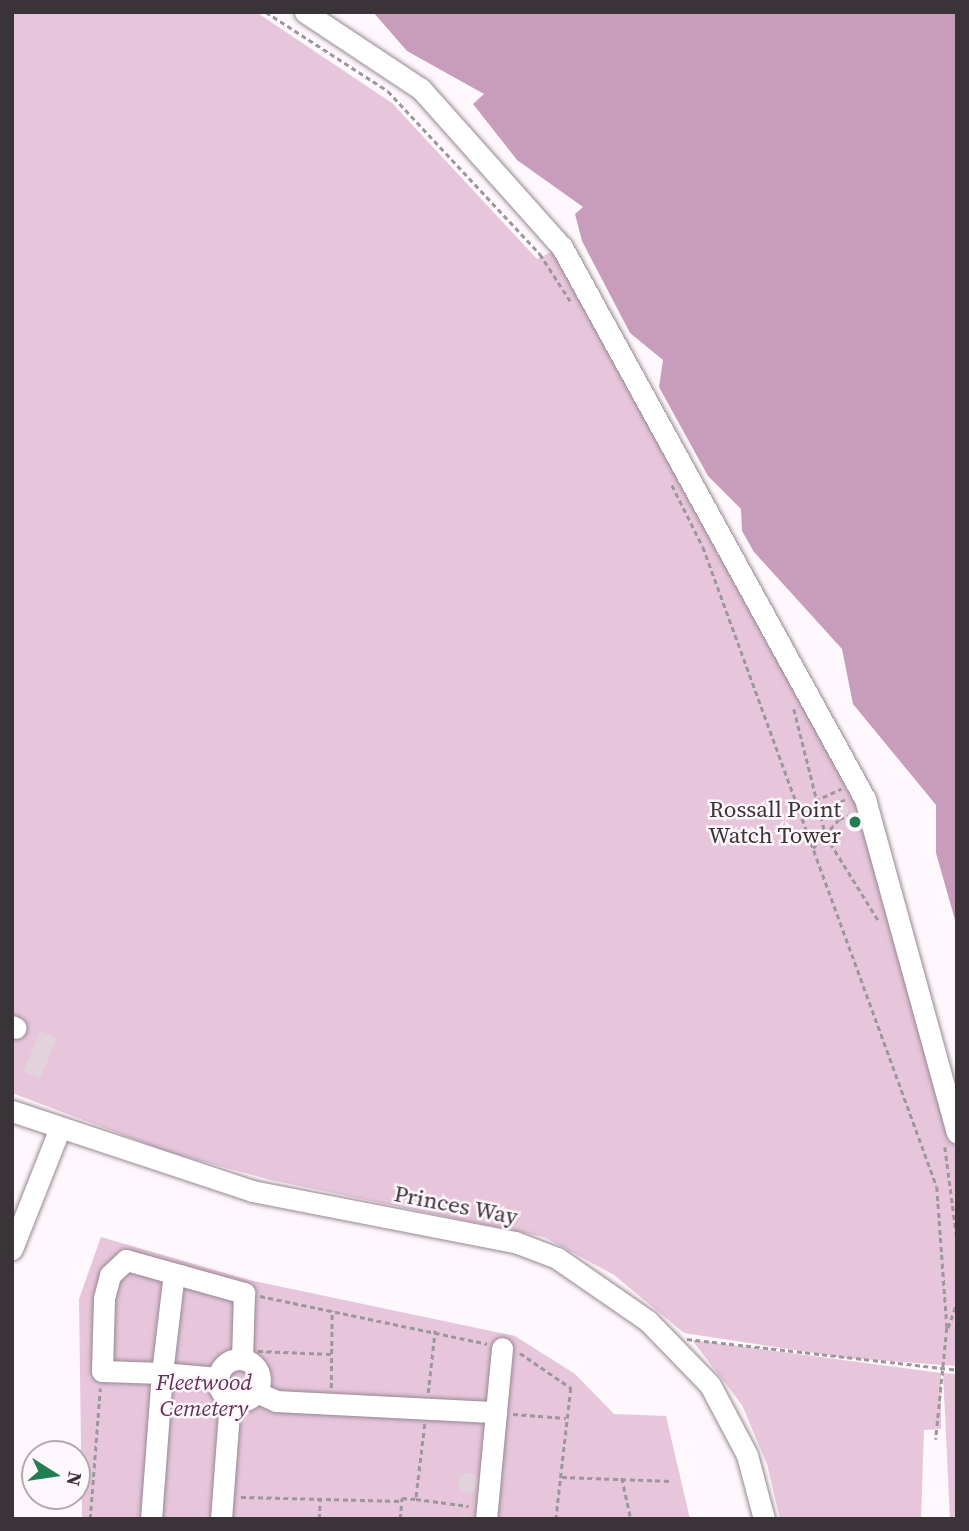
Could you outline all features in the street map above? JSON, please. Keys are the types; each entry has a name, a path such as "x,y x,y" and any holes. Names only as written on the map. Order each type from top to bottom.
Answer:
{"street":[{"path":"305,12 421,89 562,247 864,799 950,1137"},
{"name":"Princes Way","path":"12,1111 59,1130 252,1191 515,1242 592,1278 678,1348 737,1429 764,1519"},
{"path":"12,1249 59,1130"},
{"path":"218,1378 102,1371 110,1275 125,1260 244,1293 242,1355 257,1369 256,1392"},
{"path":"151,1519 162,1373 173,1281 180,1275"},
{"path":"486,1513 502,1348"},
{"path":"218,1378 227,1363 242,1355"},
{"path":"218,1378 230,1399 228,1513"},
{"path":"230,1399 256,1392 276,1401 496,1412"}],"path":[{"path":"266,12 388,90 540,254 574,306"},
{"path":"669,472 716,559"},
{"path":"671,482 703,547 937,1187 947,1328 936,1439"},
{"path":"793,704 815,801 825,832 886,934"},
{"path":"813,848 839,819 854,813 845,787 815,801"},
{"path":"839,819 832,807 847,799"},
{"path":"950,1137 957,1238"},
{"path":"957,1256 957,1264"},
{"path":"244,1293 435,1330 502,1348 571,1388 556,1519"},
{"path":"947,1328 957,1302"},
{"path":"331,1404 332,1311"},
{"path":"416,1499 435,1330"},
{"path":"678,1348 689,1337 957,1370"},
{"path":"242,1355 331,1354"},
{"path":"90,1519 102,1371"},
{"path":"496,1412 568,1418"},
{"path":"562,1477 622,1477 672,1481"},
{"path":"622,1477 631,1519"},
{"path":"228,1513 237,1497 402,1501 416,1499 486,1513"},
{"path":"319,1519 320,1499"},
{"path":"400,1519 402,1501"}],"green space":[{"path":"12,12 256,12 392,103 537,259 562,247 865,799 957,1155 957,1366 847,1358 684,1333 614,1275 544,1237 271,1180 168,1152 12,1093"},
{"name":"Fleetwood Cemetery","path":"101,1237 249,1280 515,1336 575,1374 614,1414 666,1416 690,1519 82,1519 82,1510 91,1510 91,1440 81,1440 79,1299"},
{"path":"692,1340 941,1373 941,1429 924,1430 921,1519 780,1519 767,1464 742,1405"},
{"path":"943,1373 957,1374 957,1519 950,1519"}],"shaded area":[{"path":"373,12 957,12 957,927 936,853 936,805 853,704 842,649 754,552 742,531 741,509 708,476 659,387 663,360 630,333 582,241 575,214 583,207 517,160 473,104 484,94 407,51"}],"building":[{"path":"842,804 848,810 842,816 836,810"},
{"name":"Rossall Point Watch Tower","path":"857,818 861,826 851,830 847,825"},
{"path":"40,1031 57,1038 40,1079 24,1072"},
{"path":"468,1473 475,1476 478,1483 475,1490 468,1493 461,1490 458,1483 461,1476"}],"place":[{"name":"Rossall Point Watch Tower","path":"855,822"}]}
